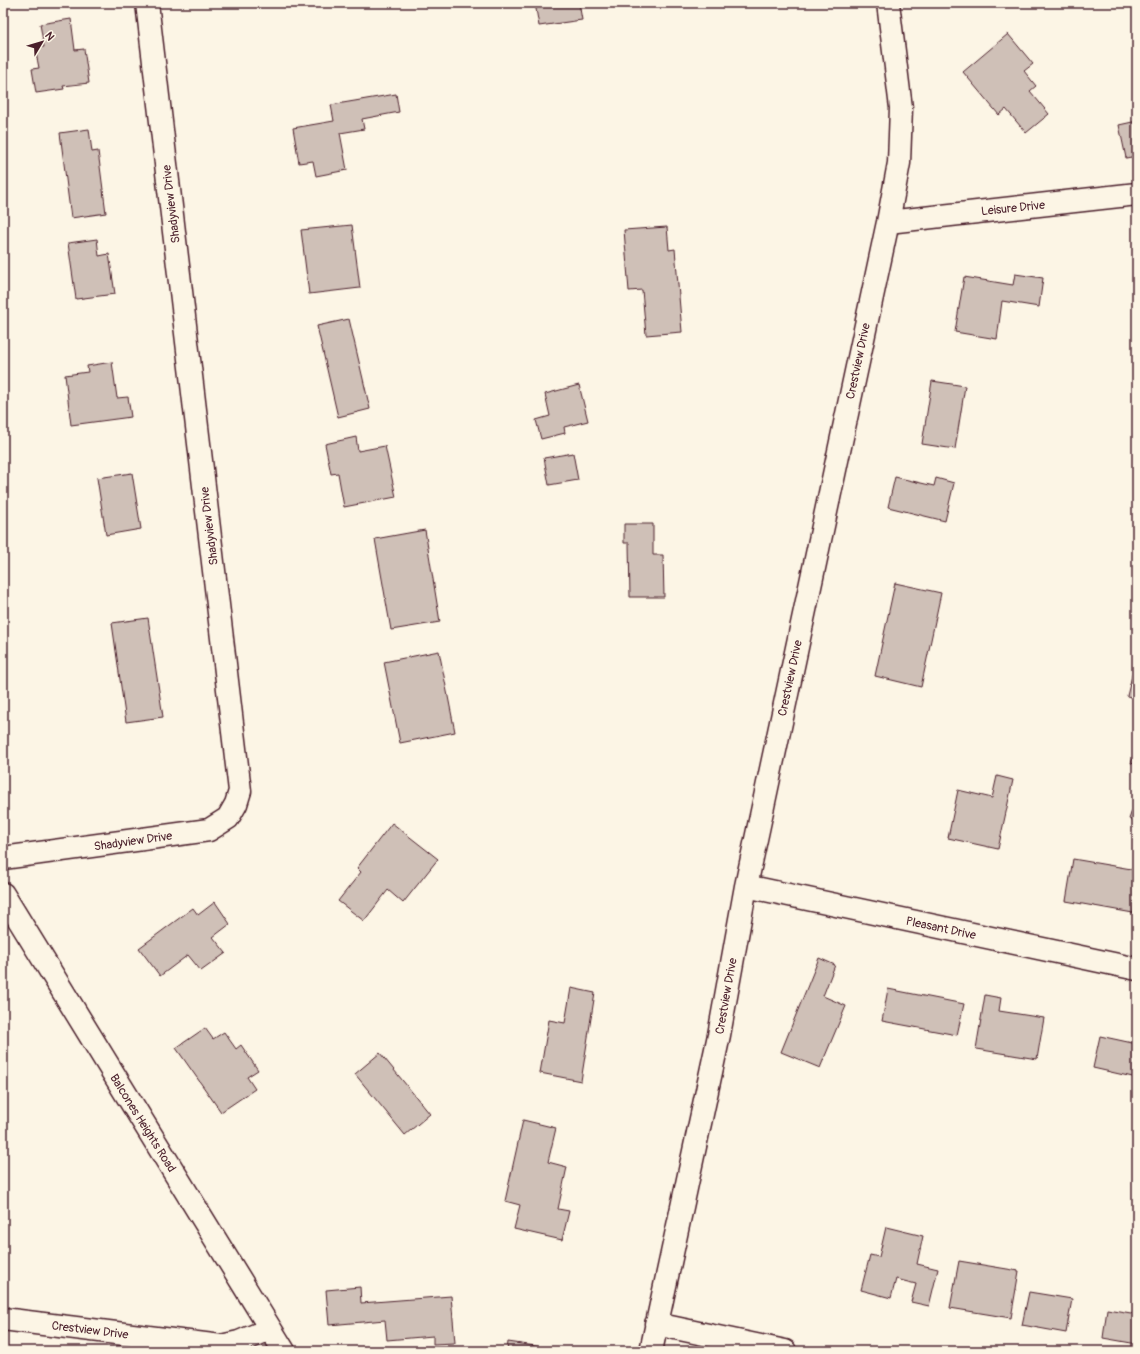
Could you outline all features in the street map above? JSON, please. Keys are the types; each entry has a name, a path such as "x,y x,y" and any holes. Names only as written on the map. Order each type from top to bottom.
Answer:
{"street":[{"name":"Shadyview Drive","path":"3,858 209,830 228,818 236,804 240,791 147,3"},
{"name":"Crestview Drive","path":"651,1351 719,1035 746,886 888,222 899,163 901,108 888,3"},
{"name":"Leisure Drive","path":"888,222 1137,194"},
{"name":"Pleasant Drive","path":"746,886 1137,970"},
{"name":"Balcones Heights Road","path":"3,894 284,1351"},
{"name":"Crestview Drive","path":"3,1319 221,1346 239,1342 270,1329"},
{"path":"656,1324 785,1351"}],"building":[{"path":"535,3 579,3 582,20 539,26"},
{"path":"71,19 75,50 84,49 89,83 63,86 64,89 36,93 32,69 39,68 35,48 44,47 40,24"},
{"path":"1008,34 1033,64 1024,71 1036,86 1030,91 1049,114 1026,133 1006,109 999,115 963,72"},
{"path":"396,94 399,112 362,119 364,129 340,133 347,170 316,176 313,161 299,163 293,128 334,121 331,105"},
{"path":"1137,121 1137,156 1126,158 1119,125"},
{"path":"89,129 92,152 98,151 106,213 71,218 60,133"},
{"path":"352,225 360,288 309,294 301,230"},
{"path":"667,227 669,250 675,249 682,332 646,335 642,290 629,291 624,230"},
{"path":"97,239 99,256 109,254 115,294 76,299 68,243"},
{"path":"1015,274 1043,278 1039,307 1002,301 997,339 955,332 964,277 1013,285"},
{"path":"349,319 370,409 338,417 317,326"},
{"path":"112,362 117,398 128,397 131,417 71,425 65,375 88,372 87,366"},
{"path":"932,381 965,386 955,449 922,444"},
{"path":"579,385 588,421 564,427 565,433 541,439 536,420 550,416 545,394"},
{"path":"356,437 358,451 385,446 396,497 344,507 338,473 331,474 325,444"},
{"path":"573,453 578,480 549,485 544,458"},
{"path":"132,473 141,529 106,535 97,478"},
{"path":"895,477 934,486 936,478 954,483 945,521 888,507"},
{"path":"624,524 653,524 653,555 663,555 664,597 630,597 629,543 624,543"},
{"path":"425,530 440,622 391,630 375,539"},
{"path":"895,583 941,593 921,687 875,676"},
{"path":"148,618 163,717 126,722 112,623"},
{"path":"439,651 455,732 400,743 384,662"},
{"path":"1137,659 1137,699 1127,696"},
{"path":"1137,747 1137,765 1131,763"},
{"path":"997,776 1013,780 998,849 948,838 958,790 992,798"},
{"path":"1137,797 1137,822 1129,819"},
{"path":"392,823 438,859 403,903 388,890 364,921 338,901 361,872 357,868"},
{"path":"1073,859 1137,870 1137,899 1136,898 1133,913 1066,901"},
{"path":"215,902 230,924 213,937 226,953 201,971 188,955 160,976 139,948 193,908 198,915"},
{"path":"819,958 835,965 823,996 846,1006 820,1068 781,1052"},
{"path":"571,988 595,993 581,1081 540,1073 549,1020 565,1023"},
{"path":"888,989 964,1004 957,1035 882,1021"},
{"path":"985,995 1001,998 999,1011 1044,1018 1037,1059 976,1049"},
{"path":"205,1028 213,1039 224,1032 236,1049 241,1045 258,1070 247,1077 255,1089 221,1112 176,1048"},
{"path":"1100,1036 1137,1044 1137,1078 1093,1068"},
{"path":"380,1053 430,1114 405,1135 355,1074"},
{"path":"523,1120 556,1128 548,1162 567,1167 558,1209 569,1211 562,1240 514,1229 520,1205 505,1201"},
{"path":"886,1227 923,1236 917,1264 938,1269 929,1306 911,1302 916,1284 896,1279 891,1298 861,1290 870,1255 879,1257"},
{"path":"959,1261 1019,1271 1011,1318 950,1308"},
{"path":"360,1287 361,1303 451,1296 455,1343 433,1344 433,1336 387,1340 385,1320 329,1325 326,1290"},
{"path":"1029,1292 1072,1299 1066,1333 1022,1325"},
{"path":"1107,1309 1137,1314 1137,1344 1103,1338"},
{"path":"508,1342 542,1347 541,1351 507,1351"}]}
